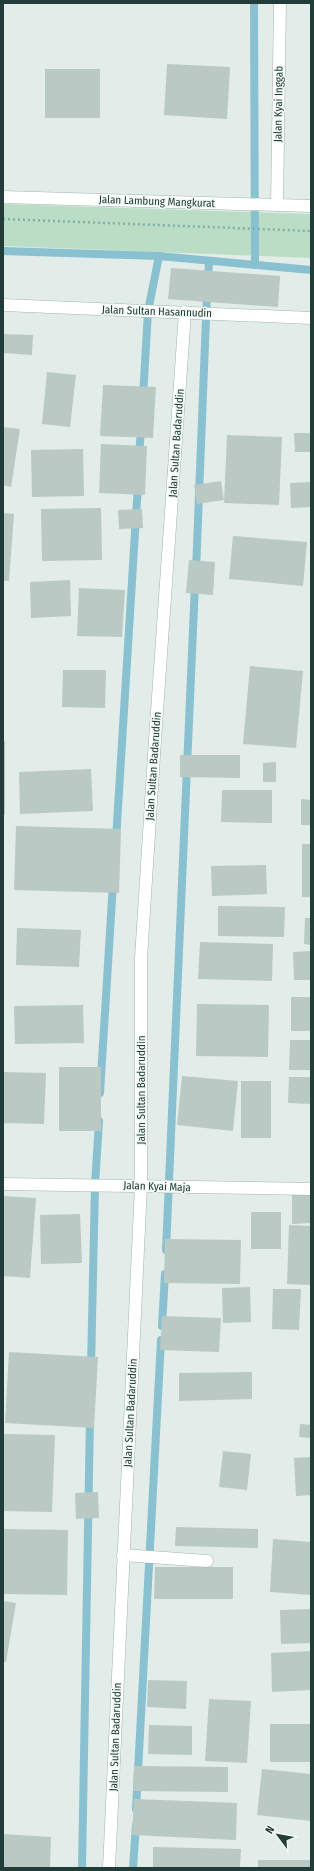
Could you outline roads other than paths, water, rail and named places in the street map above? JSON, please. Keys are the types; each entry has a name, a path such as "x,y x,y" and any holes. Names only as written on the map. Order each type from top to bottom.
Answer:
{"street":[{"name":"Jalan Kyai Inggab","path":"277,205 280,3"},
{"name":"Jalan Lambung Mangkurat","path":"3,197 311,206"},
{"name":"Jalan Sultan Hasannudin","path":"3,305 311,318"},
{"name":"Jalan Sultan Badaruddin","path":"109,1868 141,1186 141,958 155,732 185,312"},
{"name":"Jalan Kyai Maja","path":"3,1184 311,1189"},
{"path":"123,1555 207,1561"}],"waterway":[{"path":"254,3 255,265"},
{"path":"3,251 159,256 311,270"},
{"path":"143,397 148,311 159,256"},
{"path":"208,281 209,261"},
{"path":"196,571 207,293"},
{"path":"139,457 141,428"},
{"path":"116,840 138,484"},
{"path":"166,1250 195,584"},
{"path":"100,1093 113,883"},
{"path":"91,1367 95,1185 99,1121"},
{"path":"162,1326 165,1274"},
{"path":"136,1809 161,1340"},
{"path":"82,1868 90,1417"},
{"path":"133,1868 136,1825"}]}
